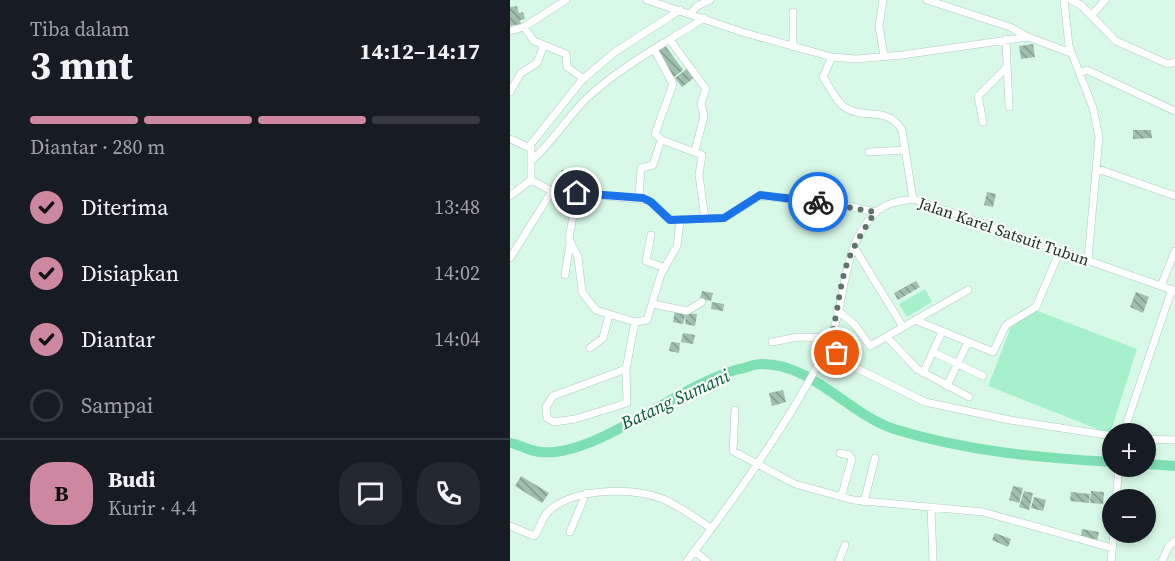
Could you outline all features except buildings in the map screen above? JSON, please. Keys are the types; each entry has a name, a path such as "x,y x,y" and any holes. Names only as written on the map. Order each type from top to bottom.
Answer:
{"street":[{"path":"510,31 524,27 566,0"},
{"path":"647,0 831,57 856,59 1028,37"},
{"path":"690,14 697,3 710,0"},
{"path":"883,0 879,26 884,56"},
{"path":"927,0 1010,27 1028,37 1071,53"},
{"path":"1064,0 1071,53 1097,125 1098,169 1088,259"},
{"path":"1071,0 1092,15 1119,42 1168,64 1175,62"},
{"path":"1092,15 1105,0"},
{"path":"531,180 530,148 537,135 584,79 615,52 680,10"},
{"path":"793,12 793,47"},
{"path":"532,160 586,99 615,73 704,18"},
{"path":"524,27 532,40 566,54 567,66 584,79"},
{"path":"1006,39 1009,107"},
{"path":"670,40 706,89 701,103 704,116 695,151"},
{"path":"510,92 521,73 537,63 544,45"},
{"path":"654,50 673,84 655,133 661,140 695,151 702,156 699,175 705,219"},
{"path":"831,57 823,77 843,106 849,110 880,114 896,122 902,130 913,199"},
{"path":"983,122 978,96 1006,67"},
{"path":"1080,73 1087,70 1175,111"},
{"path":"510,139 530,148"},
{"path":"639,198 641,168 653,165 661,140"},
{"path":"869,152 905,150"},
{"path":"1098,169 1175,196"},
{"path":"531,180 552,191 639,198 651,202 665,218 680,220 724,218 760,195 839,204 875,212 854,247 845,268 830,340 821,358 757,462 687,561"},
{"path":"510,196 520,185 531,180"},
{"path":"510,258 552,191"},
{"path":"565,275 577,193"},
{"name":"Jalan Karel Satsuit Tubun","path":"875,212 897,201 913,199 1173,290"},
{"path":"570,243 578,256 582,292 596,310 635,322 647,320 664,268 677,246 680,220"},
{"path":"651,235 646,261 664,268"},
{"path":"854,247 903,327"},
{"path":"915,320 994,351 1005,326 1036,307 1060,250"},
{"path":"1161,286 1175,251"},
{"path":"837,309 857,328 868,346 968,290"},
{"path":"1127,423 1173,290"},
{"path":"652,304 687,311 702,302"},
{"path":"590,348 603,338 609,315"},
{"path":"626,369 551,398 546,407 547,418 554,422 575,419 625,404 628,400 626,369 635,322"},
{"path":"923,373 942,332"},
{"path":"772,342 798,337 830,340 846,363 925,402 1037,425 1102,434"},
{"path":"887,337 923,373 969,397"},
{"path":"947,386 968,342"},
{"path":"933,352 983,376"},
{"path":"735,410 732,450 795,484 864,502 987,513 1069,538 1112,548"},
{"path":"1156,440 1175,440"},
{"path":"840,453 849,455 852,459 841,497"},
{"path":"864,502 875,458"},
{"path":"510,526 534,536 548,511 571,497 586,493 646,494 665,500 711,528"},
{"path":"570,532 586,493"},
{"path":"931,507 933,561"},
{"path":"1162,561 1169,546 1175,541"},
{"path":"1111,561 1113,543"},
{"path":"839,561 845,545"},
{"path":"694,551 707,561"}],"green space":[{"path":"925,289 932,302 907,317 899,304"},
{"path":"1035,310 1137,349 1113,423 1102,423 1102,431 988,386 1012,324"}],"waterway":[{"name":"Batang Sumani","path":"510,443 540,452 562,451 586,444 716,377 761,364 779,366 797,372 877,422 921,437 1002,452 1102,461"},
{"name":"Batang Sumani","path":"1156,465 1175,466"}],"way so far":[{"path":"818,202 875,212 854,247 845,268 836,321 829,342 837,353"}],"route":[{"path":"577,193 643,198 651,202 665,218 670,220 724,218 760,195 818,202"}]}
